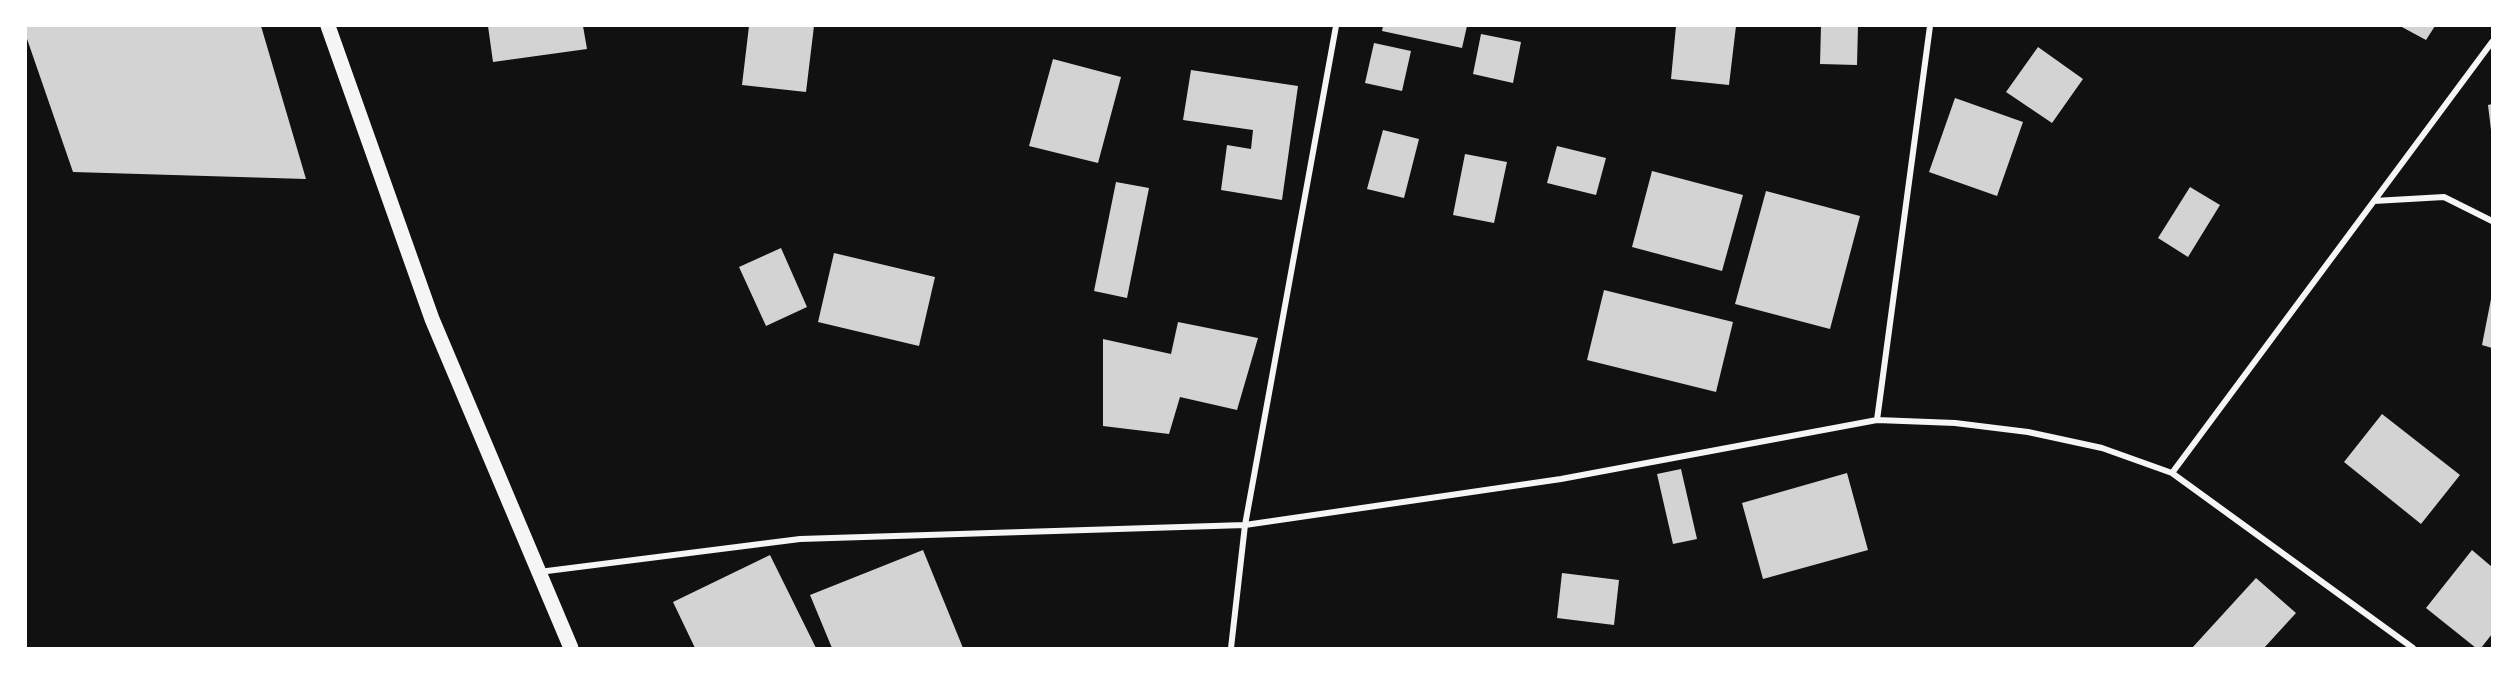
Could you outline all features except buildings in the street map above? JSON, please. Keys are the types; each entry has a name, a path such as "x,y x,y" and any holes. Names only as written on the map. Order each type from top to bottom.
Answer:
{"main road":[{"path":"328,26 432,319 571,648"}],"street":[{"path":"1231,648 1245,525 1336,26"},
{"path":"1877,420 1930,26"},
{"path":"2172,473 2493,42"},
{"path":"2374,201 2444,197 2493,221"},
{"path":"539,572 800,539 1245,525 1561,479 1877,420 1954,423 2028,432 2102,448 2172,473 2413,648"}]}
